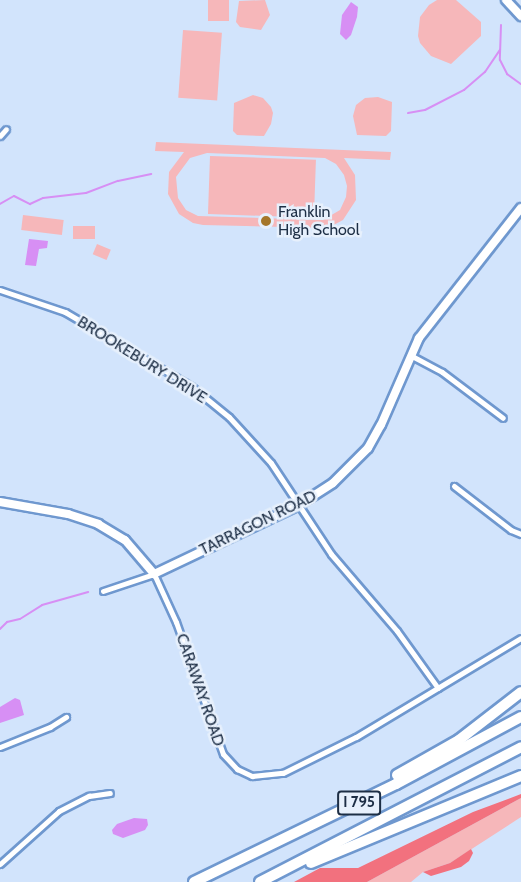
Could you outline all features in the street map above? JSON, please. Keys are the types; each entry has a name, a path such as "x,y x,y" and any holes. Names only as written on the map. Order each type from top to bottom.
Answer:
{"highway":[{"path":"332,816 459,740 521,692"},
{"name":"I 795","path":"194,882 332,816 521,717"},
{"name":"I 795","path":"262,882 521,747"},
{"path":"262,882 521,776"}],"street":[{"path":"506,0 521,16"},
{"path":"0,136 6,129"},
{"name":"TARRAGON ROAD","path":"103,591 154,574 299,505 333,483 368,448 381,425 410,355 434,317 521,208"},
{"name":"BROOKEBURY DRIVE","path":"0,290 65,312 191,386 248,436 271,463 330,554 397,631 438,688"},
{"path":"410,355 441,372 503,418"},
{"path":"454,486 521,534"},
{"name":"CARAWAY ROAD","path":"0,502 68,514 98,524 129,544 154,574 176,622 223,754 229,763 252,776 270,776 292,769 356,737 521,638"},
{"path":"0,747 58,723 66,717"},
{"path":"0,864 59,811 89,796 110,793"}],"shaded area":[{"path":"208,0 229,0 229,21 208,21"},
{"path":"265,0 270,15 261,30 240,27 236,22 239,1"},
{"path":"437,0 456,0 481,22 481,36 451,64 431,56 420,43 418,36 420,17 429,5"},
{"path":"351,2 358,7 357,17 351,35 346,40 340,34 342,15"},
{"path":"183,30 222,33 217,101 178,98"},
{"path":"253,95 263,98 271,107 273,113 271,124 264,136 237,135 233,131 234,103"},
{"path":"378,97 392,102 391,131 386,136 357,135 353,116 356,105 365,98"},
{"path":"156,142 391,152 390,160 344,158 355,175 356,200 343,220 328,228 193,223 179,214 168,194 169,172 184,152 155,151","holes":["207,153 325,158 336,164 344,175 347,186 346,197 340,210 323,220 198,216 186,210 178,198 176,177 190,158"]},
{"path":"210,156 316,160 314,218 208,214"},
{"path":"23,215 64,220 62,235 21,230"},
{"path":"73,226 95,226 95,239 73,239"},
{"path":"29,239 48,241 47,248 39,249 36,266 25,265"},
{"path":"97,244 111,250 107,260 93,254"},
{"path":"15,698 20,700 24,715 0,723 0,707"},
{"path":"521,794 521,798 367,882 294,882 320,868 358,868 473,812"},
{"path":"521,798 521,817 450,863 423,872 411,882 367,882"},
{"path":"134,818 147,819 148,825 145,830 123,838 113,834 112,830 117,824"},
{"path":"471,849 473,853 469,861 461,867 431,876 423,872 450,863"}],"waterway":[{"path":"501,25 500,60 507,74 521,84"},
{"path":"408,113 425,110 464,90 485,72 500,50"},
{"path":"0,204 14,196 30,204 43,198 86,193 118,181 151,174"},
{"path":"0,629 7,622 20,619 42,605 88,592"}],"place":[{"name":"Franklin High School","path":"266,221"}]}
